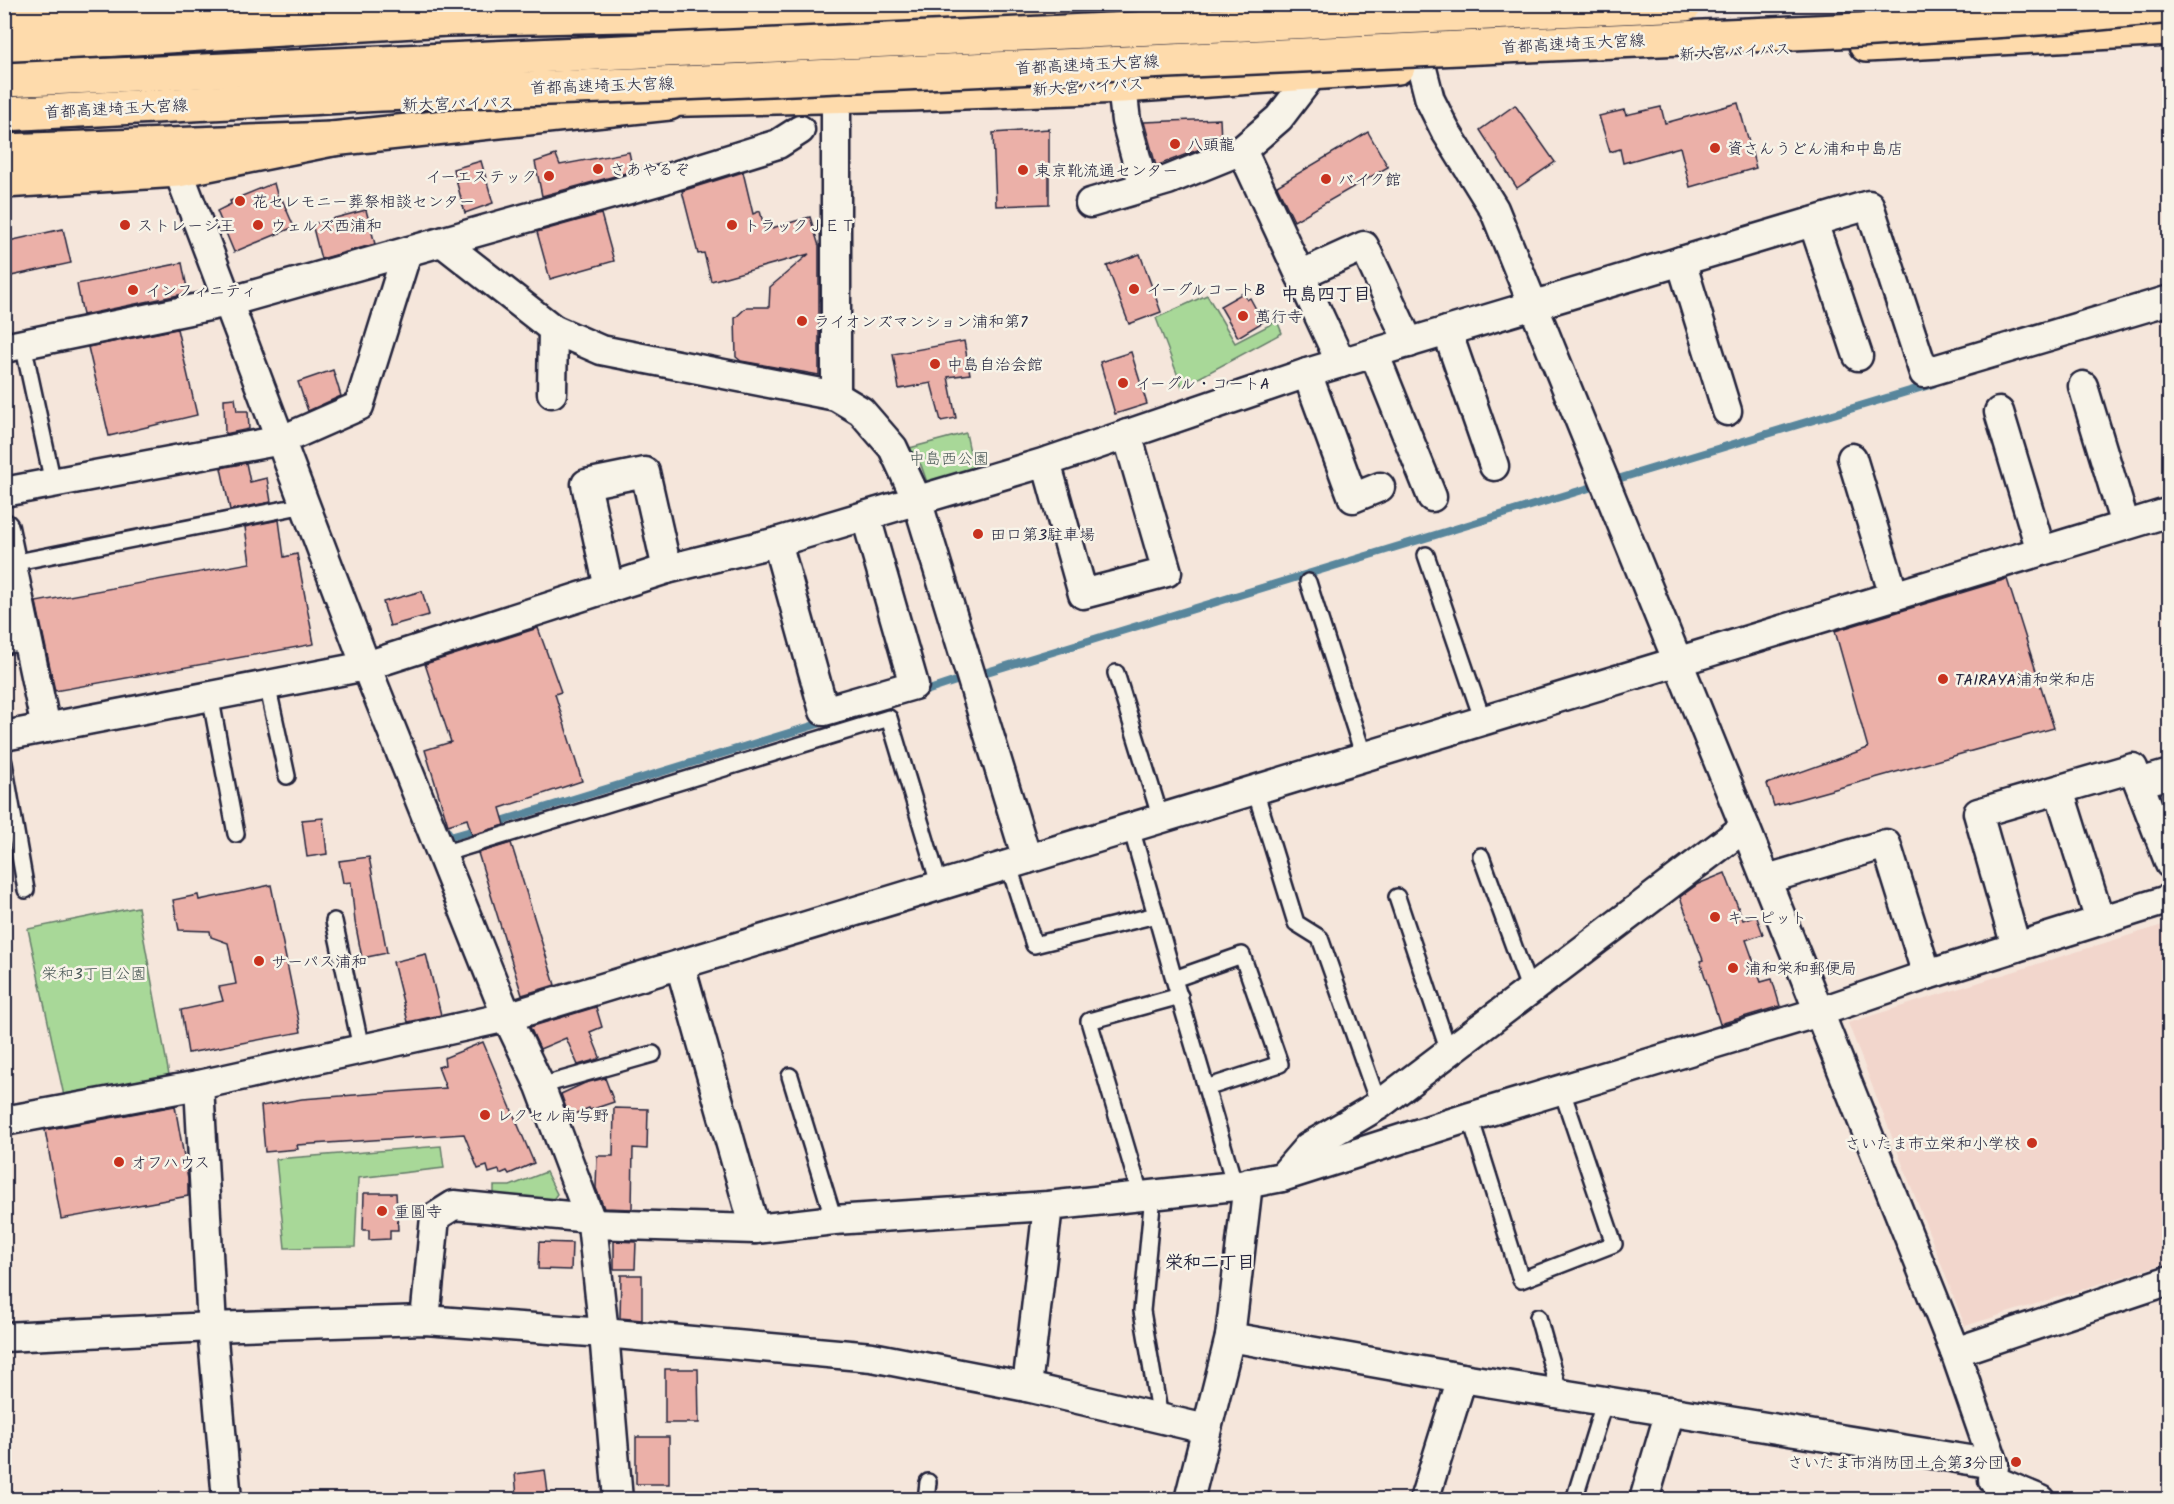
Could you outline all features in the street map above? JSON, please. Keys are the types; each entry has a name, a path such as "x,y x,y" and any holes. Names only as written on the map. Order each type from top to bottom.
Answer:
{"highway":[{"path":"4,80 902,20 1253,4"},
{"name":"首都高速埼玉大宮線","path":"4,80 1686,4"},
{"name":"首都高速埼玉大宮線","path":"4,113 381,94 658,84 1847,31 2068,16 2169,6"},
{"path":"4,14 101,7 339,10 447,19"},
{"path":"4,46 623,10 846,10 902,20"},
{"name":"新大宮バイパス","path":"4,113 712,99 1122,86 1421,65 2169,29"},
{"path":"4,151 333,139 712,99"},
{"path":"4,181 178,170 333,139"}],"street":[{"path":"1421,65 1435,110 1445,130 1494,209 1679,661 1955,1352 1993,1481"},
{"path":"1090,203 1168,180 1242,150 1292,104 1314,72"},
{"path":"1122,86 1126,121 1144,187"},
{"path":"836,96 836,396"},
{"path":"14,346 228,302 664,179 778,144 800,130"},
{"path":"1242,150 1341,363"},
{"path":"178,170 366,666 507,1017 540,1086 591,1221 624,1498"},
{"path":"4,736 366,666 667,569 866,517 1046,462 1341,363 1869,205 1924,373 2169,300"},
{"path":"1813,222 1858,356"},
{"path":"442,242 553,329 602,350 836,396 861,411 893,448 917,500 1018,863"},
{"path":"1300,275 1364,246 1409,343"},
{"path":"4,492 282,440 359,406 407,252"},
{"path":"1681,261 1727,411"},
{"path":"552,393 553,329"},
{"path":"1447,332 1494,466"},
{"path":"1374,354 1432,497"},
{"path":"1307,374 1353,498 1380,488"},
{"path":"2083,386 2125,525"},
{"path":"1999,412 2041,551"},
{"path":"1046,462 1083,594 1167,572 1127,434"},
{"path":"1852,458 1894,596"},
{"path":"609,588 586,484 645,471 667,569"},
{"path":"4,1121 199,1085 507,1017 2169,512"},
{"path":"777,542 824,711 914,686 866,517"},
{"path":"4,528 12,563 16,644 46,728"},
{"path":"2016,947 1978,813 2133,768 2169,864"},
{"path":"2139,783 2169,774"},
{"path":"2059,790 2100,921"},
{"path":"1282,1177 1308,1148 1378,1105 1745,827"},
{"path":"1767,879 1886,844 1927,975"},
{"path":"425,1320 435,1217 454,1205 591,1221 755,1229 834,1220 1048,1206 1147,1196 1282,1177 1561,1088 1819,1012 1927,975 2169,899"},
{"path":"680,965 755,1229"},
{"path":"199,1085 212,1327 227,1500"},
{"path":"1189,1500 1230,1337 1242,1184"},
{"path":"1027,1387 1048,1206"},
{"path":"1955,1352 2169,1280"},
{"path":"4,1337 425,1320 604,1333 872,1357 1027,1387 1206,1429"},
{"path":"1230,1337 1462,1378 1670,1411 1993,1481 2041,1500"},
{"path":"1424,1500 1462,1378"},
{"path":"1644,1500 1670,1411"}],"lane":[{"path":"14,346 53,483"},
{"path":"12,563 305,505"},
{"path":"1426,555 1483,721"},
{"path":"1308,582 1364,757"},
{"path":"1116,674 1161,819"},
{"path":"267,684 287,776"},
{"path":"210,695 236,834"},
{"path":"442,854 889,718 940,887"},
{"path":"4,763 26,890"},
{"path":"1255,790 1296,923 1320,938 1378,1105"},
{"path":"1131,828 1206,1088 1242,1184"},
{"path":"1480,856 1530,991"},
{"path":"1018,863 1034,945 1156,915"},
{"path":"1397,897 1449,1052"},
{"path":"334,921 362,1048"},
{"path":"1174,979 1242,955 1280,1064 1206,1088"},
{"path":"1160,1418 1142,1311 1147,1196 1089,1021 1180,996"},
{"path":"540,1086 653,1054"},
{"path":"790,1076 834,1220"},
{"path":"1470,1117 1521,1280 1614,1244 1561,1088"},
{"path":"1538,1317 1560,1392"},
{"path":"1574,1500 1605,1400"},
{"path":"926,1500 928,1482"}],"shaded area":[{"name":"さいたま市立栄和小学校","path":"2169,923 2169,1262 1965,1326 1848,1023"}],"green space":[{"path":"1207,295 1235,343 1277,321 1282,333 1182,387 1156,318"},
{"name":"中島西公園","path":"966,433 974,471 928,485 921,465 906,449"},
{"name":"栄和3丁目公園","path":"138,907 169,1075 64,1096 28,929"},
{"path":"441,1146 444,1168 358,1178 355,1247 285,1248 276,1159"},
{"path":"546,1172 557,1194 551,1202 494,1197 494,1186 510,1186"}],"building":[{"path":"1738,103 1756,168 1690,187 1680,147 1623,163 1620,149 1610,152 1599,116 1624,110 1626,115 1661,107 1665,123"},
{"path":"1515,105 1555,162 1517,188 1480,130"},
{"path":"1220,119 1221,141 1156,166 1144,122"},
{"path":"1049,129 1049,204 996,206 993,133"},
{"path":"1368,132 1388,167 1294,221 1277,186"},
{"path":"629,152 633,171 542,196 535,162 556,155 560,165"},
{"path":"481,161 493,203 465,213 453,169"},
{"path":"743,172 753,214 760,211 765,230 810,217 819,246 819,375 741,361 736,357 735,318 747,307 769,307 770,287 809,254 711,281 704,253 698,254 682,191"},
{"name":"ウェルズ西浦和","path":"274,183 278,198 281,197 294,227 234,252 217,211 231,204 230,201"},
{"path":"366,210 375,244 321,259 312,224"},
{"path":"601,214 614,261 550,279 537,232"},
{"path":"63,229 71,263 11,276 4,242"},
{"name":"イーグルコートB","path":"1140,254 1161,312 1129,324 1107,266"},
{"name":"インフィニティ","path":"182,263 188,293 83,315 77,284"},
{"path":"1243,293 1247,300 1250,298 1263,322 1238,337 1220,306"},
{"path":"177,329 197,415 109,436 88,347"},
{"path":"964,341 970,374 948,377 956,418 941,421 931,383 899,389 893,354"},
{"name":"イーグル・コートA","path":"1131,352 1147,404 1115,414 1100,362"},
{"path":"333,370 341,396 308,411 298,382"},
{"path":"235,398 237,411 248,411 249,429 225,434 224,399"},
{"path":"246,463 250,482 267,478 271,502 230,510 221,468"},
{"path":"279,520 284,557 297,554 314,644 55,691 36,602 250,563 245,527"},
{"name":"TAIRAYA浦和栄和店","path":"2007,579 2054,728 1774,806 1767,784 1868,748 1835,631"},
{"path":"422,591 429,615 390,626 383,602"},
{"path":"538,628 561,692 555,694 582,781 500,808 505,825 472,835 467,819 448,825 425,750 451,742 425,664"},
{"path":"323,818 327,854 307,857 302,820"},
{"path":"511,843 555,985 522,995 478,853"},
{"path":"369,857 387,953 362,958 351,882 343,883 339,861"},
{"path":"1725,873 1743,920 1756,915 1763,934 1746,940 1761,982 1772,979 1780,1006 1720,1024 1700,961 1703,960 1680,897 1698,884"},
{"name":"サーパス浦和","path":"271,885 301,1032 188,1053 181,1010 223,1001 219,987 236,984 228,943 211,937 210,931 179,930 173,900 198,895 199,900"},
{"path":"426,954 441,1015 408,1022 393,962"},
{"path":"596,1007 602,1027 590,1032 600,1057 598,1059 578,1065 566,1038 540,1049 530,1027"},
{"path":"483,1042 534,1163 509,1174 507,1171 500,1174 499,1170 489,1173 487,1166 478,1169 464,1134 297,1145 298,1149 265,1152 261,1106 302,1099 446,1088 438,1067 445,1065 444,1058"},
{"path":"605,1078 614,1102 569,1116 561,1094 585,1083"},
{"path":"175,1106 188,1179 188,1196 61,1219 45,1130"},
{"path":"614,1108 648,1109 647,1149 633,1148 632,1209 604,1208 596,1188 597,1156 613,1156"},
{"path":"364,1193 396,1193 398,1230 390,1230 390,1239 369,1240 369,1230 363,1230"},
{"path":"614,1241 636,1242 635,1269 614,1269"},
{"path":"539,1242 572,1243 571,1270 538,1269"},
{"path":"621,1275 642,1275 642,1320 620,1318"},
{"path":"665,1369 698,1369 699,1423 665,1423"},
{"path":"636,1437 669,1437 669,1484 636,1484"},
{"path":"545,1470 548,1493 517,1497 515,1474"}],"waterway":[{"path":"1611,481 1933,384"},
{"path":"977,675 1599,485"},
{"path":"920,693 965,678"},
{"path":"495,823 828,721"},
{"path":"448,832 450,837 478,829"}],"place":[{"name":"八頭龍","path":"1175,144"},
{"name":"資さんうどん浦和中島店","path":"1715,148"},
{"name":"さあやるぞ","path":"598,169"},
{"name":"東京靴流通センター","path":"1023,170"},
{"name":"イーエステック","path":"549,176"},
{"name":"バイク館","path":"1326,179"},
{"name":"花セレモニー葬祭相談センター","path":"240,201"},
{"name":"ストレージ王","path":"125,225"},
{"name":"ウェルズ西浦和","path":"258,225"},
{"name":"トラックＪＥＴ","path":"732,225"},
{"name":"イーグルコートB","path":"1134,289"},
{"name":"インフィニティ","path":"133,290"},
{"name":"萬行寺","path":"1243,316"},
{"name":"ライオンズマンション浦和第7","path":"802,321"},
{"name":"中島自治会館","path":"935,364"},
{"name":"イーグル・コートA","path":"1123,383"},
{"name":"田口第3駐車場","path":"978,534"},
{"name":"TAIRAYA浦和栄和店","path":"1943,679"},
{"name":"キーピット","path":"1715,917"},
{"name":"サーパス浦和","path":"259,961"},
{"name":"浦和栄和郵便局","path":"1733,968"},
{"name":"レクセル南与野","path":"485,1115"},
{"name":"さいたま市立栄和小学校","path":"2032,1143"},
{"name":"オフハウス","path":"119,1162"},
{"name":"重圓寺","path":"382,1211"},
{"name":"さいたま市消防団土合第3分団","path":"2016,1462"}],"district":[{"name":"中島四丁目","path":"1326,294"},
{"name":"栄和二丁目","path":"1210,1262"}]}
